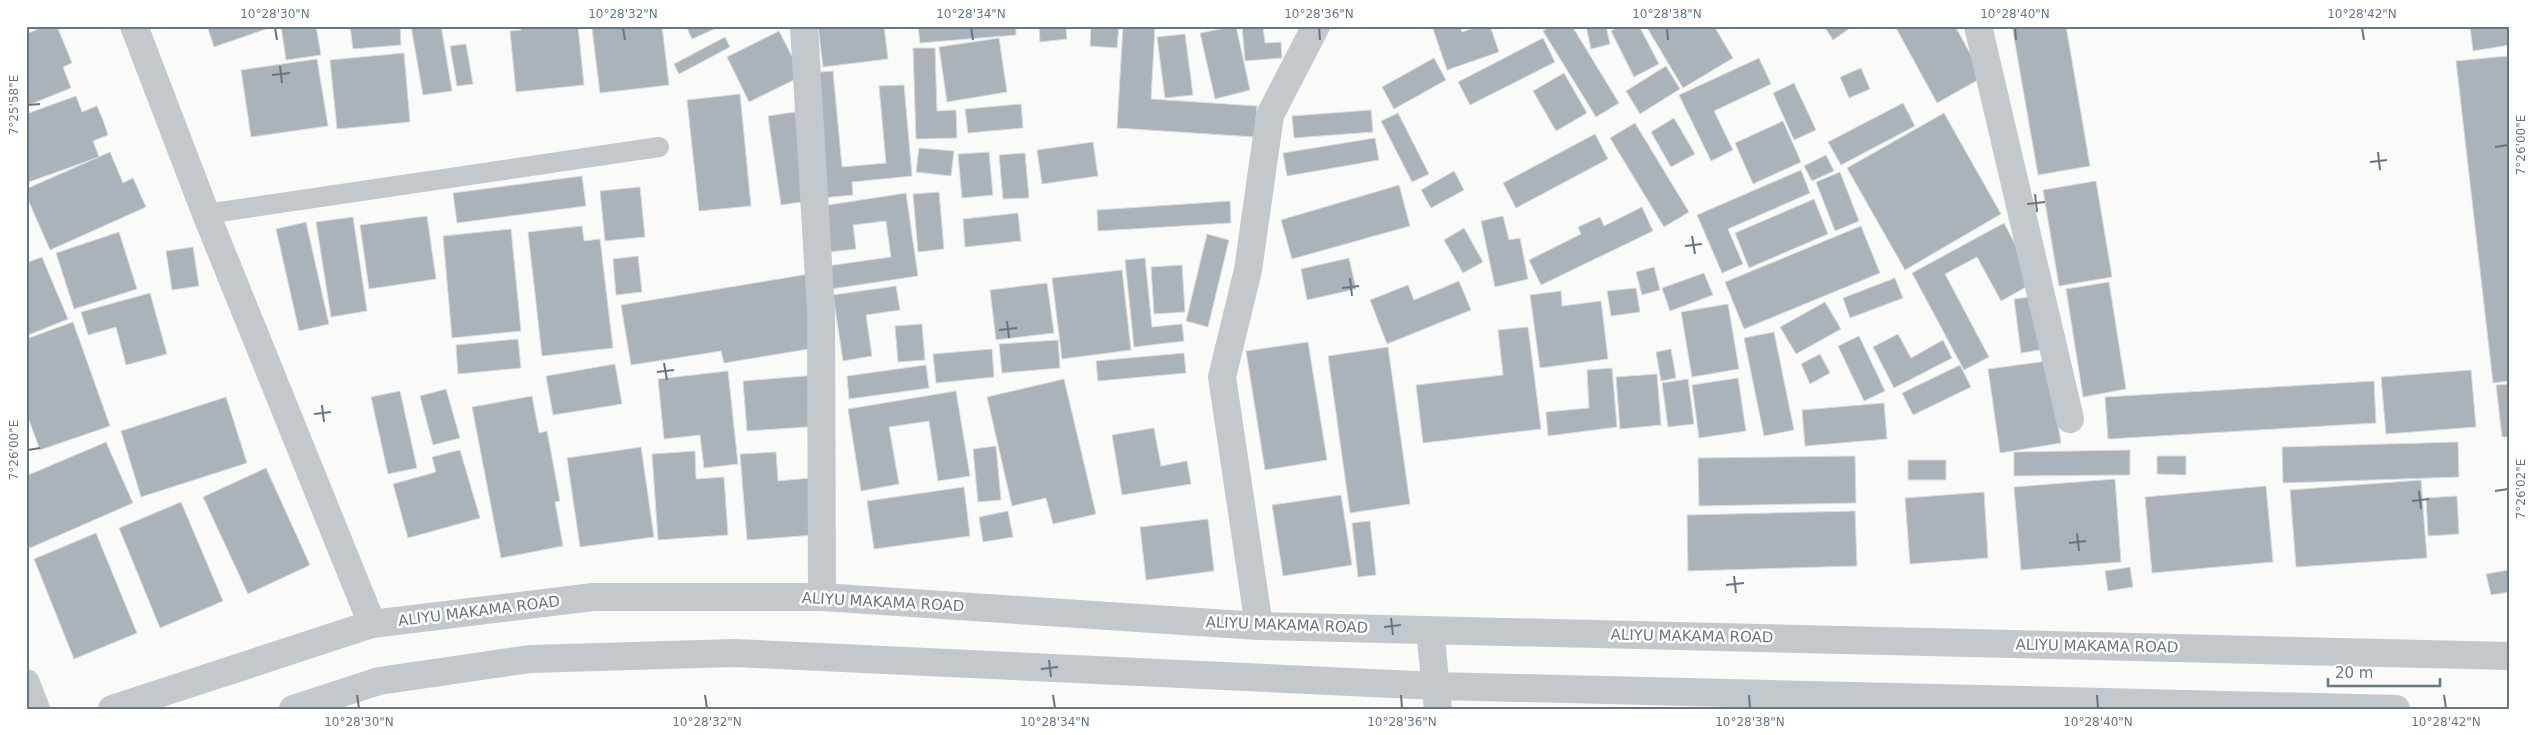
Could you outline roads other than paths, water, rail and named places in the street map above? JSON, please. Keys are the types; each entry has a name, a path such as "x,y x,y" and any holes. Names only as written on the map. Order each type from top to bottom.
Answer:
{"street":[{"path":"134,26 206,214 372,624"},
{"path":"804,26 821,312 822,597"},
{"path":"1259,626 1222,377 1248,270 1270,115 1316,26"},
{"path":"1978,26 2070,419"},
{"name":"ALIYU MAKAMA ROAD","path":"112,709 372,624 593,597 822,597 1259,626 2509,656"},
{"path":"1430,630 1437,697"},
{"path":"294,709 379,681 530,658 735,653 1437,697 2396,709"},
{"path":"26,683 36,709"}],"lane":[{"path":"206,214 660,147"}]}
